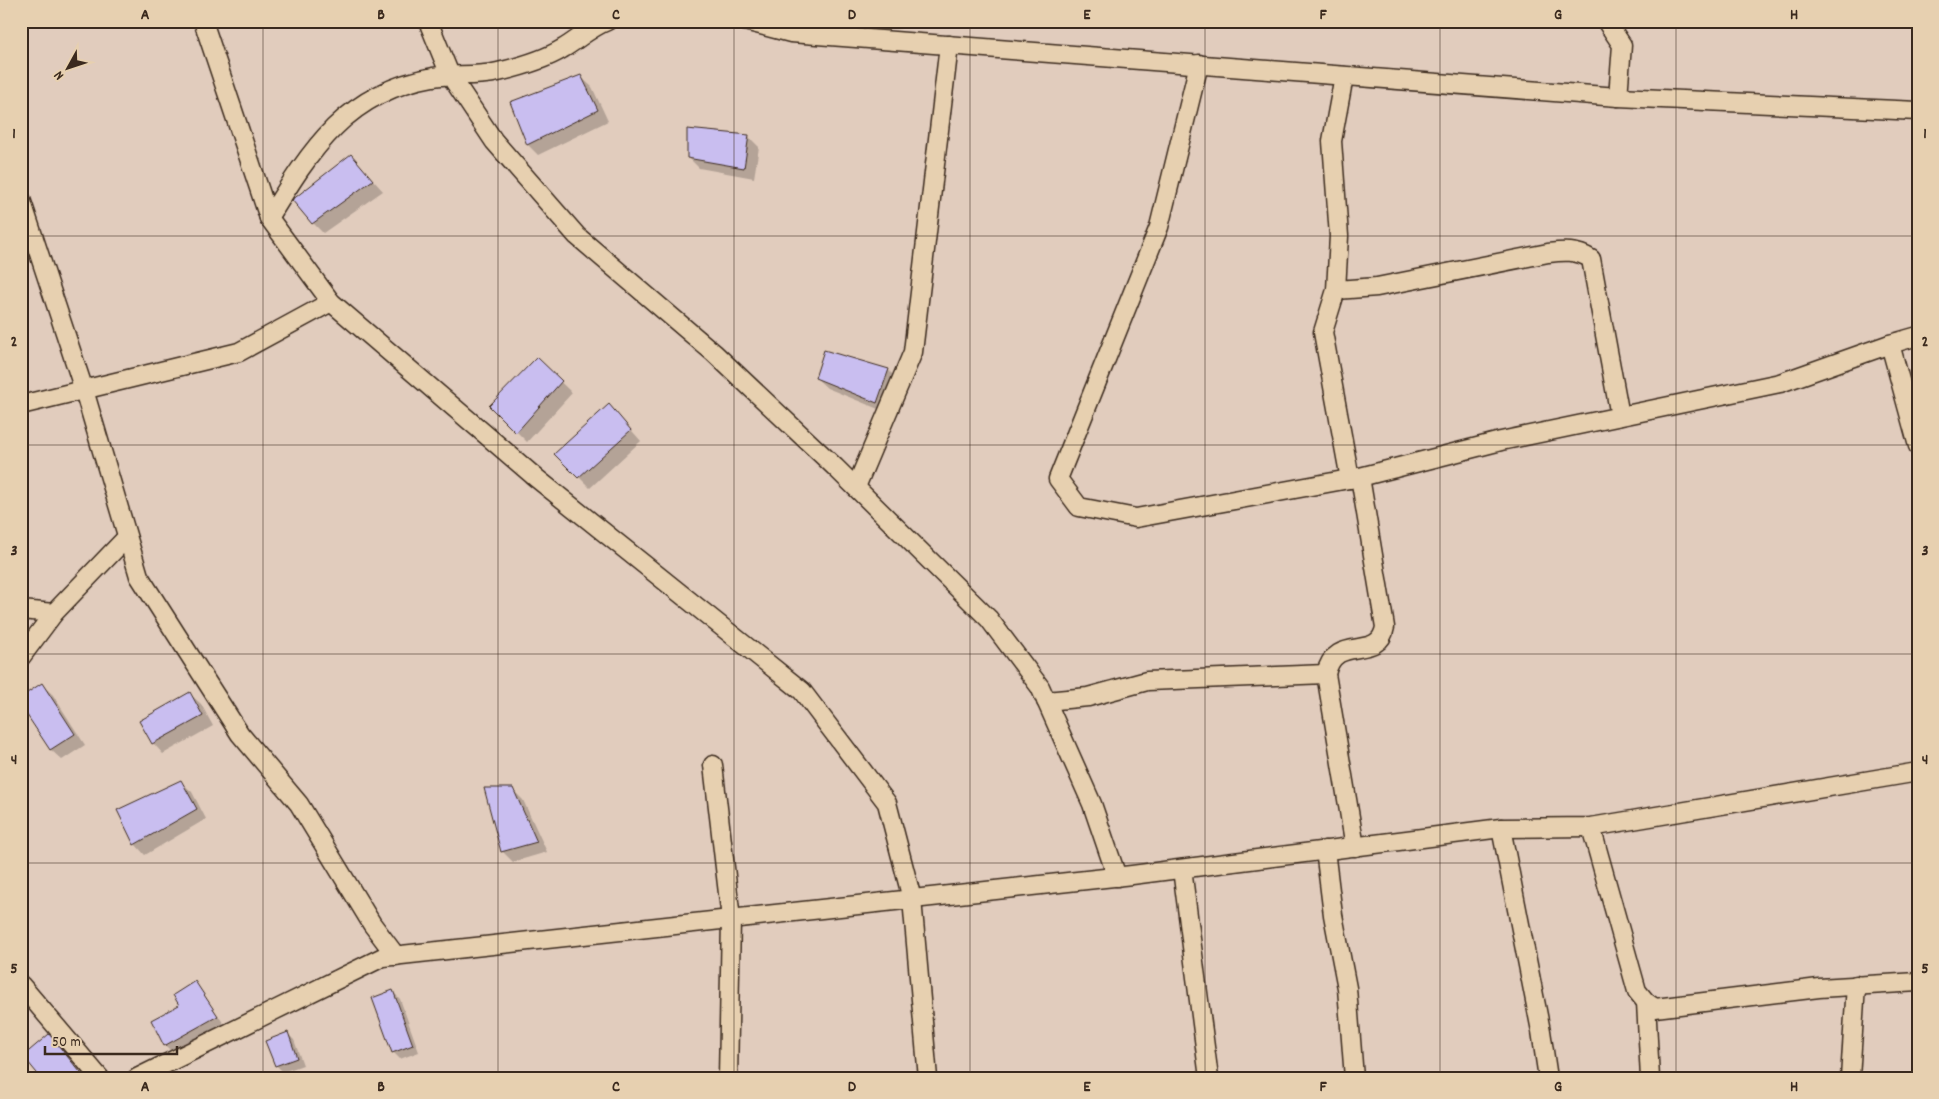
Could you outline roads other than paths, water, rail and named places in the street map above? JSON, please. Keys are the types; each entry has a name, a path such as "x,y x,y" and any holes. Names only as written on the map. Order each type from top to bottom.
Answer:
{"street":[{"path":"203,21 269,218 331,302 535,476 802,691 887,803 912,899 928,1078"},
{"path":"428,21 450,75 494,141 577,236 714,353 856,487 989,619 1040,687 1092,804 1117,877"},
{"path":"269,218 313,148 353,110 375,94 432,77 497,72 541,59 563,49 593,26 607,21"},
{"path":"745,21 791,32 1344,76 1618,97 1918,111"},
{"path":"1606,21 1622,45 1618,97"},
{"path":"856,487 913,352 949,45"},
{"path":"1199,64 1159,227 1058,479 1079,507 1136,518 1355,478 1501,441 1780,383 1918,336"},
{"path":"1344,76 1332,140 1339,236 1336,290 1323,332 1385,627 1384,638 1377,644 1340,652 1328,661 1326,674 1355,847"},
{"path":"21,199 84,390 139,576 240,734 299,804 372,924 396,956"},
{"path":"1336,290 1377,287 1548,253 1565,251 1581,253 1591,259 1620,416"},
{"path":"21,405 239,352 331,302"},
{"path":"1890,344 1918,446"},
{"path":"21,657 54,613 127,537"},
{"path":"21,610 54,613"},
{"path":"1046,701 1088,697 1147,681 1326,674"},
{"path":"713,765 731,919 728,1078"},
{"path":"137,1078 383,958 1117,877 1501,828 1591,827 1918,772"},
{"path":"1591,827 1636,991 1646,1002 1655,1008 1856,986 1918,982"},
{"path":"1501,828 1541,1031 1548,1078"},
{"path":"1325,850 1333,915 1347,988 1354,1078"},
{"path":"1182,868 1210,1078"},
{"path":"21,984 100,1078"},
{"path":"1850,1078 1856,986"},
{"path":"1646,1002 1650,1078"}]}
